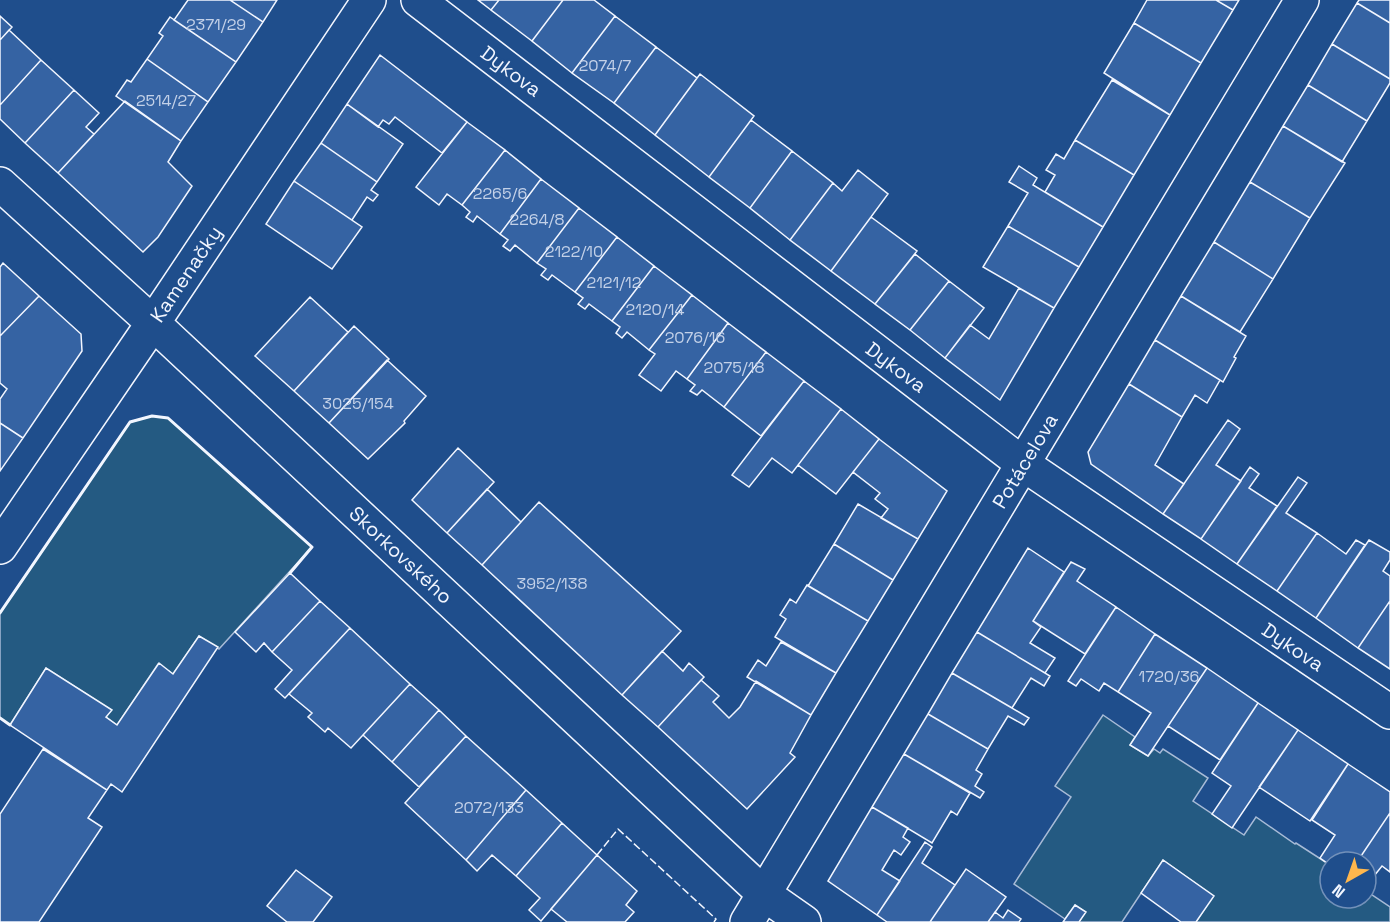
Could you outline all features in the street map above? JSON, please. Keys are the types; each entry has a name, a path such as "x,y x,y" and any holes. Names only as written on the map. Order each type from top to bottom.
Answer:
{"street":[{"name":"Kamenačky","path":"0,547 369,0"},
{"name":"Dykova","path":"418,0 1023,464 1390,712"},
{"name":"Potácelova","path":"747,922 1302,0"},
{"name":"Skorkovského","path":"0,184 153,323 764,894 804,922"}],"shaded area":[{"path":"152,416 168,418 312,547 219,649 199,636 173,674 158,664 117,725 106,717 111,710 46,668 10,725 0,718 0,613 130,422"},
{"path":"1103,715 1135,737 1130,745 1148,756 1154,749 1160,753 1163,749 1208,778 1193,801 1244,835 1256,817 1318,857 1318,910 1378,910 1378,899 1390,907 1390,922 1196,922 1213,896 1163,860 1122,922 1079,922 1085,912 1075,905 1065,919 1014,884 1071,797 1055,786"}],"building":[{"path":"188,0 230,0 263,22 236,62 174,20"},
{"path":"230,0 277,0 263,22"},
{"path":"478,0 499,0 491,10"},
{"path":"499,0 563,0 532,41 491,10"},
{"path":"563,0 594,0 615,16 572,73 532,41"},
{"path":"1147,0 1216,0 1233,10 1201,63 1134,23"},
{"path":"1216,0 1239,0 1233,10"},
{"path":"1359,0 1390,0 1390,23 1357,3"},
{"path":"1357,3 1390,23 1390,79 1332,44"},
{"path":"0,16 12,27 0,40"},
{"path":"615,16 656,47 614,103 572,73"},
{"path":"170,17 236,62 208,102 147,59 163,36 159,33"},
{"path":"1134,23 1201,63 1170,115 1104,73"},
{"path":"9,30 41,60 0,105 0,40"},
{"path":"1332,44 1390,79 1390,83 1367,121 1308,85"},
{"path":"656,47 697,78 655,135 614,103"},
{"path":"380,55 467,122 442,153 395,117 389,124 383,120 378,127 347,104"},
{"path":"147,59 208,102 181,141 116,96 127,80 131,82"},
{"path":"41,60 74,90 25,143 0,119 0,105"},
{"path":"700,74 754,116 709,177 655,135"},
{"path":"1112,80 1170,115 1134,175 1075,140"},
{"path":"1308,85 1367,121 1342,162 1283,126"},
{"path":"74,90 99,113 86,127 94,134 58,173 25,143"},
{"path":"125,101 181,141 168,162 192,186 158,237 143,252 58,173"},
{"path":"347,104 403,144 377,182 321,143"},
{"path":"751,120 792,151 750,208 709,177"},
{"path":"467,122 505,150 462,205 447,194 439,205 416,187"},
{"path":"1283,126 1345,163 1310,218 1250,182"},
{"path":"1075,140 1134,175 1103,227 1045,192 1055,175 1046,170 1056,154 1064,159"},
{"path":"321,143 377,182 371,190 378,195 373,201 367,197 352,220 294,181"},
{"path":"505,150 541,179 500,234 477,216 473,222 466,217 470,212 462,205"},
{"path":"792,151 833,183 790,240 750,208"},
{"path":"1019,166 1037,178 1033,185 1103,227 1079,267 1008,226 1028,193 1009,182"},
{"path":"858,170 888,194 831,271 790,240 833,183 842,191"},
{"path":"541,179 579,208 537,263 515,245 510,251 503,246 508,240 500,234"},
{"path":"294,181 362,227 332,269 266,224"},
{"path":"1250,182 1310,218 1273,279 1214,242"},
{"path":"579,208 617,237 575,292 552,275 548,280 541,275 546,269 537,263"},
{"path":"871,217 917,251 875,304 831,271"},
{"path":"1008,226 1079,267 1054,308 983,267"},
{"path":"617,237 654,266 612,321 589,304 585,309 578,304 583,298 575,292"},
{"path":"1214,242 1273,279 1240,332 1181,296"},
{"path":"915,254 949,281 910,330 875,304"},
{"path":"3,263 39,296 0,336 0,267"},
{"path":"654,266 692,295 649,350 627,332 622,338 616,333 620,327 612,321"},
{"path":"949,281 984,308 945,358 910,330"},
{"path":"1019,288 1054,308 1000,400 945,358 970,325 989,339"},
{"path":"692,295 728,323 687,379 676,371 661,391 639,375 655,354 649,350"},
{"path":"39,296 81,334 82,351 23,438 0,423 0,399 7,389 0,383 0,336"},
{"path":"1181,296 1246,336 1223,382 1155,340"},
{"path":"310,297 348,332 294,391 255,356"},
{"path":"728,323 766,352 724,407 702,390 697,395 690,391 695,385 687,379"},
{"path":"354,326 389,359 329,423 294,391"},
{"path":"1155,340 1220,380 1207,403 1195,395 1182,417 1129,384"},
{"path":"766,352 804,381 761,436 724,407"},
{"path":"387,360 426,396 404,421 405,423 368,459 329,423"},
{"path":"804,381 841,409 792,473 772,458 749,487 732,475"},
{"path":"1129,384 1182,417 1155,465 1184,484 1163,514 1091,464 1088,452"},
{"path":"841,409 879,439 836,494 798,465"},
{"path":"1228,420 1240,429 1216,465 1241,481 1201,539 1163,514"},
{"path":"0,423 23,438 0,471"},
{"path":"879,439 947,491 918,539 881,518 888,509 875,499 880,493 853,472"},
{"path":"458,448 494,482 447,533 412,500"},
{"path":"1250,467 1259,474 1249,488 1277,506 1237,564 1201,539"},
{"path":"1298,477 1307,483 1286,513 1317,533 1277,591 1237,564"},
{"path":"487,489 521,522 482,565 447,533"},
{"path":"539,502 681,631 622,695 482,565"},
{"path":"858,504 918,539 893,580 834,544"},
{"path":"1317,533 1346,554 1356,540 1365,545 1316,618 1277,591"},
{"path":"1369,540 1390,552 1390,560 1383,571 1390,576 1390,601 1358,648 1316,618"},
{"path":"834,544 893,580 868,621 808,586"},
{"path":"1028,548 1064,572 1033,621 1041,627 1030,643 1055,658 1045,673 977,632"},
{"path":"1071,562 1085,569 1077,581 1116,607 1085,654 1033,621"},
{"path":"290,573 320,601 272,652 264,643 256,652 235,632"},
{"path":"807,585 868,621 836,673 775,637 786,619 780,615 790,599 796,603"},
{"path":"320,601 350,628 285,698 275,689 292,670 272,652"},
{"path":"1390,601 1390,669 1358,648"},
{"path":"1116,607 1155,634 1118,692 1104,683 1099,691 1081,679 1076,686 1068,681"},
{"path":"350,628 410,684 351,748 328,728 325,732 308,717 312,713 289,694"},
{"path":"977,632 1050,676 1044,686 1031,678 1012,708 952,673"},
{"path":"1155,634 1207,668 1148,756 1130,745 1151,713 1118,692"},
{"path":"199,636 218,647 122,792 111,784 107,790 10,725 46,668 112,710 106,717 117,725 159,663 173,674"},
{"path":"781,642 836,673 811,715 747,677 758,660 766,666"},
{"path":"662,651 683,671 689,663 704,677 658,727 622,695"},
{"path":"1207,668 1258,703 1220,760 1168,726"},
{"path":"952,673 1029,718 1024,725 1008,716 988,749 928,714"},
{"path":"701,680 719,696 713,702 729,718 740,707 756,681 811,715 790,753 795,757 747,809 658,727"},
{"path":"410,684 439,710 392,762 363,735"},
{"path":"1258,703 1298,730 1232,828 1212,814 1231,786 1212,773"},
{"path":"439,710 466,736 419,787 392,762"},
{"path":"928,714 988,749 976,770 982,774 975,786 984,792 980,798 904,754"},
{"path":"1298,730 1348,764 1310,821 1259,787"},
{"path":"466,736 526,790 466,860 405,803"},
{"path":"43,749 107,790 88,818 102,827 39,922 0,922 0,814"},
{"path":"904,754 970,793 957,815 951,811 932,843 872,807"},
{"path":"1348,764 1390,792 1390,813 1365,850 1325,850 1335,835 1312,820"},
{"path":"526,790 562,823 516,876 492,855 477,871 466,860"},
{"path":"872,807 908,828 903,837 910,842 901,855 894,850 882,870 900,881 877,915 828,881"},
{"path":"1390,813 1390,872 1382,866 1378,871 1378,850 1365,850"},
{"path":"562,823 597,855 541,921 529,910 540,898 516,876"},
{"path":"925,842 932,847 922,863 955,885 930,922 887,922 877,915"},
{"path":"597,855 637,891 626,905 634,912 625,922 567,922 551,909"},
{"path":"1163,860 1214,896 1196,922 1181,922 1141,893"},
{"path":"966,869 1006,897 988,922 930,922"},
{"path":"296,870 332,897 313,922 287,922 267,906"},
{"path":"1075,905 1086,912 1079,922 1063,922"},
{"path":"1008,910 1021,919 1019,922 988,922 995,912 1003,918"}],"fence":[{"path":"597,855 618,829 716,919 714,922"}],"wall":[{"path":"0,613 130,422 152,416 168,418 312,547 290,573"},
{"path":"0,718 10,725"}]}
